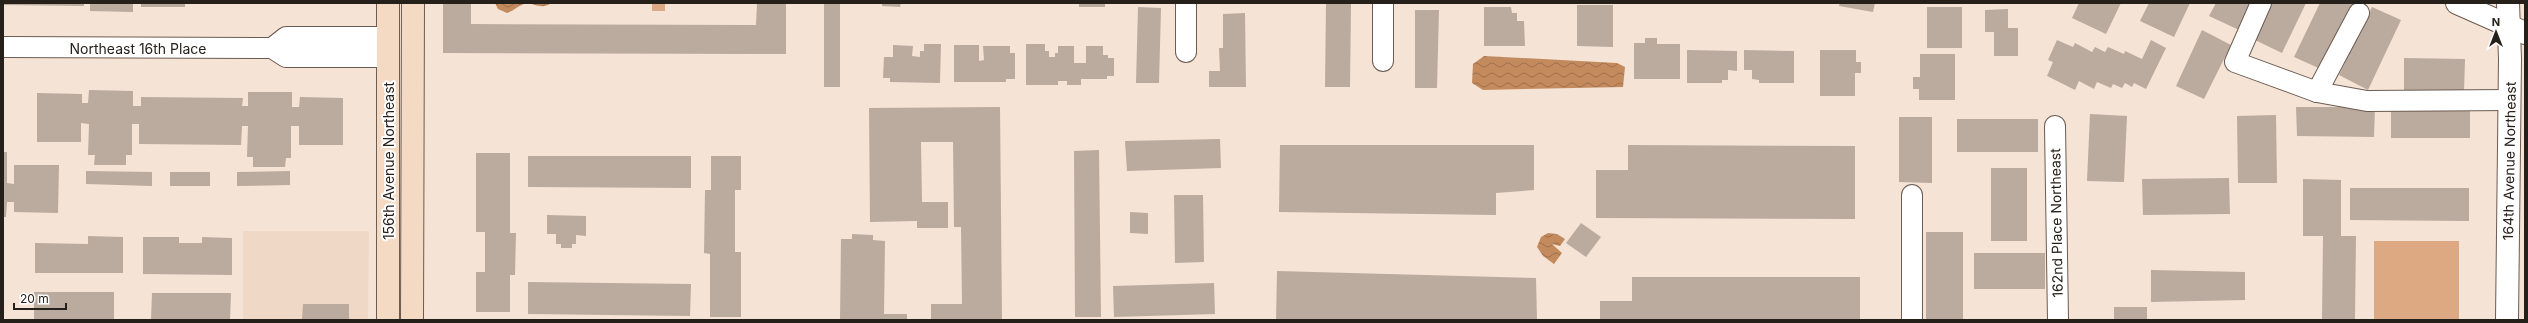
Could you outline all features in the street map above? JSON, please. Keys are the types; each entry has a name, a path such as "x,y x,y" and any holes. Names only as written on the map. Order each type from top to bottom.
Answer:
{"main road":[{"name":"156th Avenue Northeast","path":"388,3 388,320"},
{"name":"156th Avenue Northeast","path":"412,320 413,3"},
{"path":"389,220 398,233 399,320"}],"street":[{"path":"1186,3 1186,52"},
{"path":"1383,3 1383,61"},
{"path":"2261,3 2235,62 2317,92 2367,101 2510,100"},
{"path":"2457,3 2517,30"},
{"name":"164th Avenue Northeast","path":"2507,320 2510,100 2517,30 2508,3"},
{"path":"2317,92 2360,13"},
{"name":"Northeast 16th Place","path":"3,47 272,48 286,37 388,47"},
{"name":"162nd Place Northeast","path":"2055,126 2058,320"},
{"path":"1912,195 1912,320"}],"shaded area":[{"path":"652,3 665,3 665,11 652,11"},
{"path":"243,231 369,231 368,320 243,320"},
{"path":"2374,241 2459,241 2459,320 2374,320"}],"water":[{"path":"495,3 528,3 524,4 507,13 498,9"},
{"path":"528,3 552,3 544,6"},
{"path":"1484,56 1617,63 1625,67 1623,87 1483,90 1472,83 1473,64"},
{"path":"1548,233 1557,234 1565,239 1560,246 1552,244 1562,253 1554,264 1543,256 1537,247 1541,237"}],"building":[{"path":"3,3 84,3 84,6 3,5"},
{"path":"90,3 133,3 133,12 90,11"},
{"path":"141,3 185,3 185,7 141,7"},
{"path":"443,3 471,3 471,24 756,25 757,3 786,3 786,54 443,53"},
{"path":"824,3 840,3 840,87 824,87"},
{"path":"882,3 901,3 900,7 882,6"},
{"path":"1079,3 1105,3 1105,7 1079,7"},
{"path":"1326,3 1351,4 1350,87 1325,87"},
{"path":"1840,3 1875,3 1873,12 1839,6"},
{"path":"2079,3 2121,3 2106,34 2072,18"},
{"path":"2149,3 2190,3 2174,37 2140,21"},
{"path":"2216,3 2251,3 2239,30 2209,16"},
{"path":"2270,3 2306,3 2282,53 2253,39"},
{"path":"2320,3 2356,3 2323,70 2294,57"},
{"path":"1577,5 1613,5 1613,47 1577,46"},
{"path":"1138,7 1161,8 1159,83 1136,83"},
{"path":"1484,7 1511,7 1512,13 1517,13 1517,21 1524,21 1525,46 1484,46"},
{"path":"1927,7 1962,7 1962,48 1927,48"},
{"path":"2372,7 2401,20 2368,90 2339,75"},
{"path":"2008,9 2008,28 2018,28 2018,56 1994,56 1994,32 1985,32 1985,10"},
{"path":"1415,10 1439,10 1437,88 1415,88"},
{"path":"1245,13 1246,87 1209,87 1209,71 1220,71 1219,48 1223,48 1223,14"},
{"path":"2202,30 2231,45 2204,99 2176,86"},
{"path":"1645,38 1657,38 1657,44 1680,44 1680,79 1634,79 1634,43 1645,43"},
{"path":"2057,40 2073,47 2075,43 2092,52 2095,47 2105,52 2108,47 2124,54 2125,51 2142,59 2151,40 2166,48 2146,89 2134,83 2132,87 2125,83 2122,88 2113,84 2111,88 2097,82 2094,89 2079,81 2075,90 2047,76 2053,62 2048,60"},
{"path":"924,44 941,44 940,83 890,82 890,78 883,78 884,57 893,57 893,45 913,46 912,56 920,57 920,51 924,51"},
{"path":"1026,44 1045,44 1045,51 1049,51 1049,57 1055,57 1055,53 1058,53 1058,46 1074,46 1074,63 1086,63 1086,46 1103,46 1103,55 1108,55 1108,58 1114,58 1114,76 1107,76 1107,79 1081,79 1081,85 1067,85 1067,81 1058,81 1058,85 1026,85"},
{"path":"954,45 979,45 979,61 984,60 983,46 1010,46 1010,53 1015,53 1015,79 1006,79 1006,82 954,82"},
{"path":"1687,50 1737,51 1737,71 1728,70 1728,80 1722,80 1722,83 1687,83"},
{"path":"1744,50 1794,51 1794,83 1759,83 1759,80 1752,79 1752,70 1744,70"},
{"path":"1820,50 1856,50 1856,62 1861,62 1861,73 1855,73 1855,96 1820,96"},
{"path":"1920,54 1955,54 1955,100 1919,100 1919,89 1913,89 1913,77 1920,77"},
{"path":"2404,58 2465,59 2464,91 2404,90"},
{"path":"89,90 133,91 133,106 141,106 141,97 243,98 242,106 248,106 248,92 292,92 292,107 299,107 300,97 343,98 343,145 299,145 299,126 291,126 291,158 286,158 285,167 253,167 253,157 247,157 248,126 242,126 241,145 139,144 139,124 132,124 132,155 126,155 126,165 94,165 95,155 88,155 89,124 81,123 81,142 37,142 37,93 82,94 82,103 88,103"},
{"path":"1000,107 1002,320 931,320 931,304 962,304 961,227 954,227 953,142 921,142 922,202 948,202 948,228 917,228 917,221 870,222 869,108"},
{"path":"2296,107 2375,107 2374,137 2297,136"},
{"path":"2391,108 2470,109 2470,138 2391,138"},
{"path":"2090,114 2127,116 2124,182 2087,181"},
{"path":"2276,115 2277,183 2238,183 2237,116"},
{"path":"1899,117 1932,117 1932,183 1899,182"},
{"path":"1957,119 2038,119 2038,152 1957,152"},
{"path":"1220,139 1221,168 1127,171 1125,141"},
{"path":"1280,145 1534,145 1534,190 1496,193 1496,215 1279,212"},
{"path":"1628,145 1855,146 1855,219 1596,218 1596,170 1628,170"},
{"path":"1099,150 1101,317 1075,317 1074,151"},
{"path":"3,152 7,152 7,183 14,184 14,165 59,165 58,213 14,212 14,202 7,202 6,217 3,217"},
{"path":"476,153 510,153 510,233 516,233 515,275 510,275 510,312 476,312 476,272 485,272 485,232 476,232"},
{"path":"528,156 691,156 691,188 528,187"},
{"path":"711,156 741,156 741,190 735,190 735,252 741,252 741,317 710,317 710,254 704,253 705,190 711,190"},
{"path":"1991,168 2027,168 2027,241 1991,241"},
{"path":"86,171 152,172 152,186 86,184"},
{"path":"290,171 290,185 237,186 237,172"},
{"path":"170,172 210,172 210,186 170,186"},
{"path":"2229,178 2230,214 2143,215 2142,179"},
{"path":"2303,179 2341,180 2341,236 2356,236 2355,320 2322,320 2323,236 2303,236"},
{"path":"2350,188 2469,188 2469,221 2350,220"},
{"path":"1174,195 1203,195 1204,262 1175,263"},
{"path":"1130,212 1148,213 1148,234 1130,233"},
{"path":"547,215 586,216 586,236 576,235 576,244 572,244 572,248 561,248 561,244 556,244 556,234 547,234"},
{"path":"1581,223 1601,237 1586,257 1566,243"},
{"path":"1926,232 1963,232 1963,320 1926,320"},
{"path":"852,234 873,235 873,240 885,241 884,314 907,314 907,320 840,320 841,239 852,239"},
{"path":"88,236 123,237 123,273 35,273 35,243 88,244"},
{"path":"143,237 179,237 179,243 202,243 202,237 232,238 232,275 143,274"},
{"path":"1974,253 2045,253 2045,289 1974,289"},
{"path":"2151,270 2245,272 2245,300 2151,302"},
{"path":"1277,271 1536,278 1537,320 1276,320"},
{"path":"1632,277 1860,277 1860,320 1600,320 1600,301 1632,301"},
{"path":"528,282 691,284 690,316 528,314"},
{"path":"1214,283 1215,314 1114,317 1113,286"},
{"path":"34,292 114,292 114,320 34,320"},
{"path":"152,293 231,293 230,320 151,320"},
{"path":"303,304 349,304 349,320 302,320"},
{"path":"2114,307 2147,307 2147,320 2114,320"}]}
